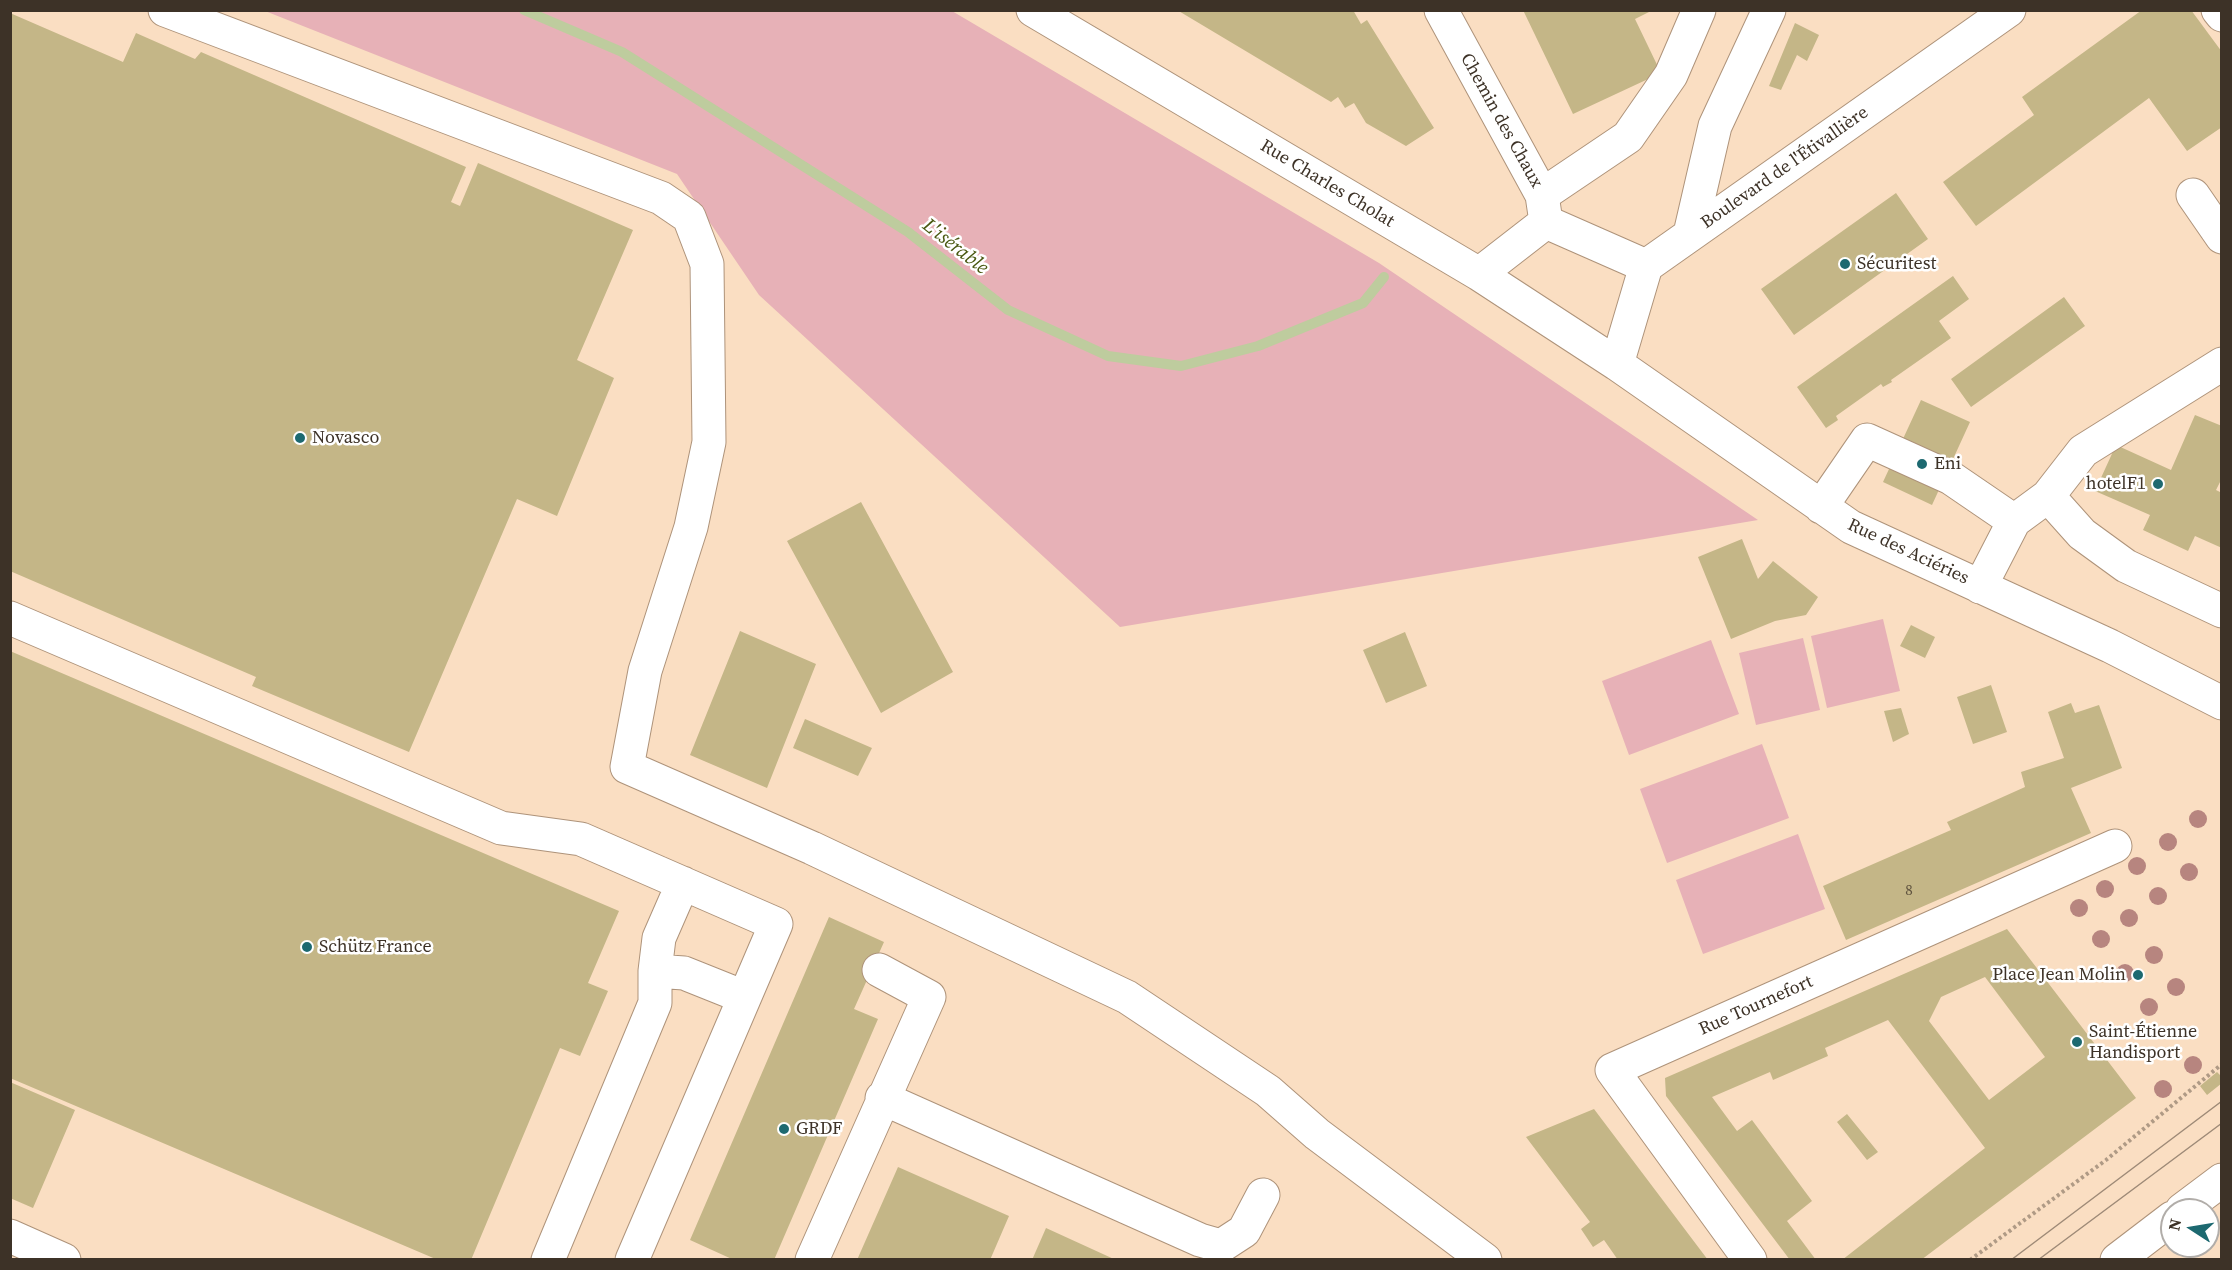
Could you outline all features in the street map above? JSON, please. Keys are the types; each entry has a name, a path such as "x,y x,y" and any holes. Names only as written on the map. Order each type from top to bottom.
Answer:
{"street":[{"path":"165,10 661,198 689,218 707,264 709,442 691,527 645,671 627,767 812,848 1127,997 1268,1091 1317,1134 1485,1260"},
{"name":"Rue Charles Cholat","path":"1033,10 1479,274 1617,364"},
{"name":"Chemin des Chaux","path":"1441,10 1544,208"},
{"path":"1479,274 1544,208 1628,137 1671,75 1699,10"},
{"path":"1690,234 1715,126 1768,10"},
{"name":"Boulevard de l'Étivallière","path":"1646,266 2008,10"},
{"path":"2218,10 2222,15"},
{"path":"2193,195 2222,237"},
{"path":"1544,208 1646,266 1617,364"},
{"name":"Rue des Aciéries","path":"1617,364 1851,527 2110,646 2222,703"},
{"path":"1980,586 2014,521 2048,496 2083,451 2222,364"},
{"path":"1821,507 1867,440 1951,478 2014,521"},
{"path":"2048,496 2082,534 2126,566 2222,610"},
{"path":"10,618 501,828 581,839 776,924 632,1260"},
{"name":"Rue Tournefort","path":"1750,1260 1612,1070 2115,846"},
{"path":"548,1260 655,1003 659,938 683,883"},
{"path":"812,1260 882,1098 929,997 879,970"},
{"path":"656,971 684,973 744,997"},
{"path":"882,1098 1200,1240 1221,1246 1244,1231 1263,1195"},
{"path":"2198,1198 2222,1180"},
{"path":"2117,1260 2160,1227"},
{"path":"10,1236 64,1260"}],"path":[{"path":"1970,1260 2106,1160 2222,1064"}],"shaded area":[{"path":"265,11 952,11 1379,263 1758,520 1120,627 759,295 677,174"},
{"path":"1883,619 1900,691 1827,708 1811,636"},
{"path":"1803,638 1820,710 1756,725 1739,653"},
{"path":"1711,640 1739,714 1629,755 1602,681"},
{"path":"1762,744 1789,818 1667,863 1640,789"},
{"path":"1798,834 1825,909 1703,954 1676,880"}],"building":[{"path":"1177,10 1353,10 1361,24 1367,20 1434,128 1406,146 1366,123 1354,103 1345,108 1338,97 1331,102"},
{"path":"1523,10 1653,10 1635,19 1661,73 1573,114"},
{"path":"2142,10 2191,10 2222,52 2222,127 2187,151 2149,98 1976,226 1943,182 2034,115 2022,97"},
{"name":"Novasco","path":"10,13 123,62 136,33 195,59 201,52 466,167 451,202 460,206 478,163 633,230 577,360 614,378 557,516 517,499 409,752 252,686 256,677 10,571"},
{"path":"1795,23 1819,35 1807,61 1797,55 1781,90 1769,86"},
{"name":"Sécuritest","path":"1896,193 1928,239 1794,335 1761,289"},
{"path":"1953,276 1969,299 1939,321 1951,338 1891,380 1892,382 1883,387 1881,384 1836,416 1838,420 1826,428 1797,387"},
{"path":"2064,297 2085,326 1971,407 1951,379"},
{"path":"1921,400 1970,422 1932,505 1883,482"},
{"name":"hotelF1","path":"2195,415 2222,426 2222,478 2216,490 2222,493 2222,548 2195,536 2188,551 2143,530 2150,515 2095,491 2116,445 2171,470"},
{"path":"861,502 953,672 881,713 787,541"},
{"path":"1742,539 1758,579 1773,561 1818,597 1806,615 1775,621 1731,639 1698,557"},
{"path":"1911,625 1935,637 1925,658 1900,646"},
{"path":"740,631 816,664 767,788 690,755"},
{"path":"1405,632 1427,686 1386,703 1363,650"},
{"name":"Schütz France","path":"10,651 619,911 588,983 608,991 580,1056 560,1048 471,1260 438,1260 10,1078"},
{"path":"1991,685 2007,732 1973,744 1957,697"},
{"path":"2071,703 2075,713 2099,705 2122,768 2071,788 2091,833 1846,940 1823,886 1951,830 1947,822 2025,787 2021,772 2064,758 2048,712"},
{"path":"1901,708 1909,734 1893,742 1884,711"},
{"path":"805,719 872,748 858,776 793,748"},
{"name":"GRDF","path":"829,917 884,942 854,1009 878,1019 774,1260 734,1260 690,1240"},
{"path":"2007,929 2136,1098 1921,1260 1842,1260 1985,1148 1888,1020 1825,1048 1828,1056 1773,1080 1770,1072 1712,1097 1737,1131 1752,1120 1812,1201 1787,1221 1816,1260 1790,1260 1666,1096 1665,1078","holes":["1985,977 2045,1057 1989,1100 1929,1021 1941,997"]},
{"path":"2217,1072 2222,1077 2222,1083 2207,1095 2200,1086"},
{"path":"10,1082 75,1110 33,1208 10,1198"},
{"path":"1594,1109 1708,1260 1618,1260 1604,1240 1593,1247 1581,1229 1590,1222 1526,1137"},
{"path":"1847,1114 1878,1152 1867,1160 1837,1122"},
{"path":"898,1167 1009,1216 990,1260 857,1260"},
{"path":"1046,1228 1116,1260 1032,1260"}],"waterway":[{"name":"L'isérable","path":"524,10 622,52 908,232 1008,310 1108,356 1181,366 1258,346 1363,303 1384,277"}],"tram line":[{"path":"2011,1260 2222,1101"},
{"path":"2038,1260 2222,1123"}],"place":[{"name":"Sécuritest","path":"1845,264"},
{"name":"Novasco","path":"300,438"},
{"name":"Eni","path":"1922,464"},
{"name":"hotelF1","path":"2158,484"},
{"name":"Schütz France","path":"307,947"},
{"name":"Place Jean Molin","path":"2138,975"},
{"name":"Saint-Étienne Handisport","path":"2077,1042"},
{"name":"GRDF","path":"784,1129"}]}
